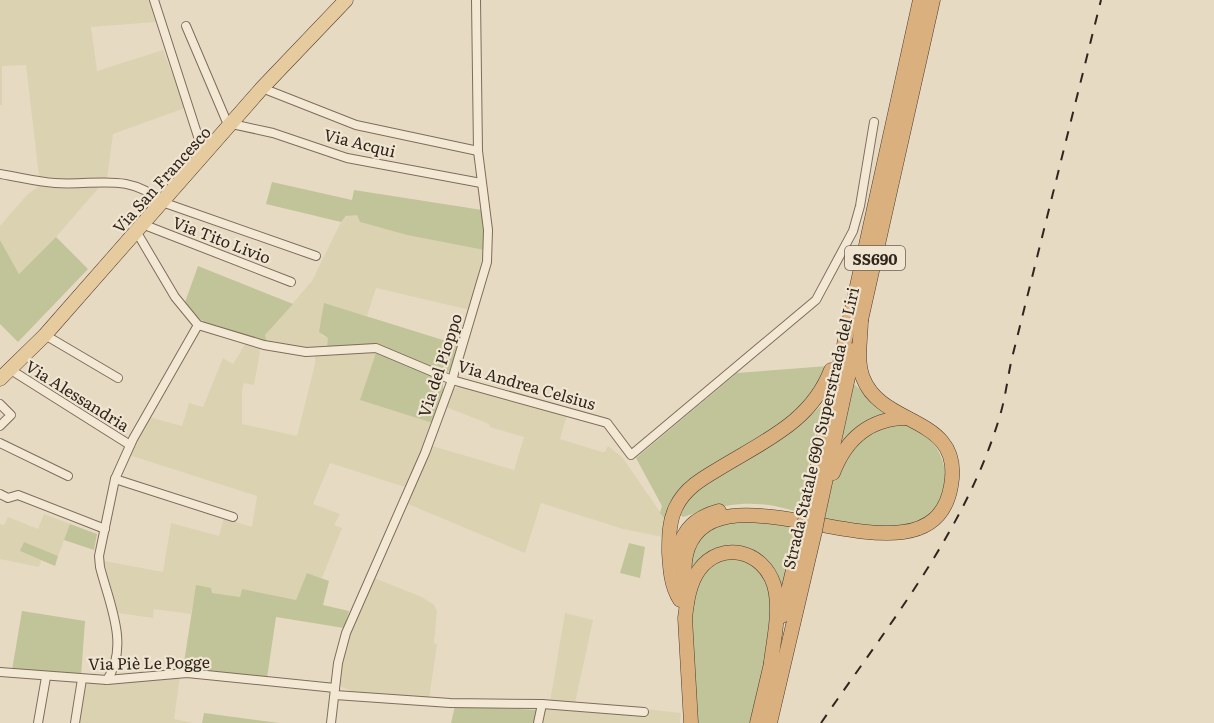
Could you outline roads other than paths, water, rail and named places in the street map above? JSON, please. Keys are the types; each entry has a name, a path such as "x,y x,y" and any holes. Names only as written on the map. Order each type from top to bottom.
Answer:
{"highway":[{"name":"Strada Statale 690 Superstrada del Liri","path":"757,723 771,662 814,522 851,308 920,0"},
{"name":"Strada Statale 690 Superstrada del Liri","path":"770,723 933,0"},
{"path":"683,601 673,586 669,543 671,520 680,500 697,483 782,432 808,410 826,382 851,308"},
{"path":"691,723 685,618 677,571 679,546 689,525 701,517 724,510 757,508 798,515 814,522 873,532 903,533 927,524 942,508 952,485 949,452 935,433 884,404 865,384 860,368 861,320"},
{"path":"814,522 839,459 849,443 879,422 907,418"},
{"path":"683,601 694,578 709,560 732,552 756,559 770,574 776,596 771,662"}],"main road":[{"name":"Via San Francesco","path":"0,379 45,334 262,88 346,0"}],"street":[{"path":"154,0 204,156"},
{"name":"Via del Pioppo","path":"331,723 338,663 352,614 411,490 452,380 487,262 488,230 478,151 476,0"},
{"path":"186,26 231,125"},
{"path":"262,88 356,125 478,151"},
{"name":"Via Andrea Celsius","path":"198,325 275,347 306,352 376,348 452,380 607,423 631,455 816,300 853,231 860,206 874,122"},
{"name":"Via Acqui","path":"231,125 273,133 347,158 481,183"},
{"path":"0,174 53,183 122,182 145,190 162,202 316,256"},
{"path":"107,680 113,668 118,631 100,567 115,479 130,445 198,325 175,297 139,228"},
{"name":"Via Tito Livio","path":"139,228 291,282"},
{"path":"45,334 118,378"},
{"name":"Via Alessandria","path":"11,370 130,445"},
{"path":"0,404 11,415 0,426"},
{"path":"0,443 68,476"},
{"path":"115,479 233,517"},
{"path":"0,494 8,498 18,495 105,529"},
{"name":"Via Piè Le Pogge","path":"0,672 107,680 187,673 335,692 450,703 542,704 644,712"},
{"path":"38,723 46,677"},
{"path":"75,723 81,679"},
{"path":"538,723 542,704"}],"railway":[{"path":"821,723 924,574 947,536 987,455 1003,405 1012,358 1101,0"}]}
